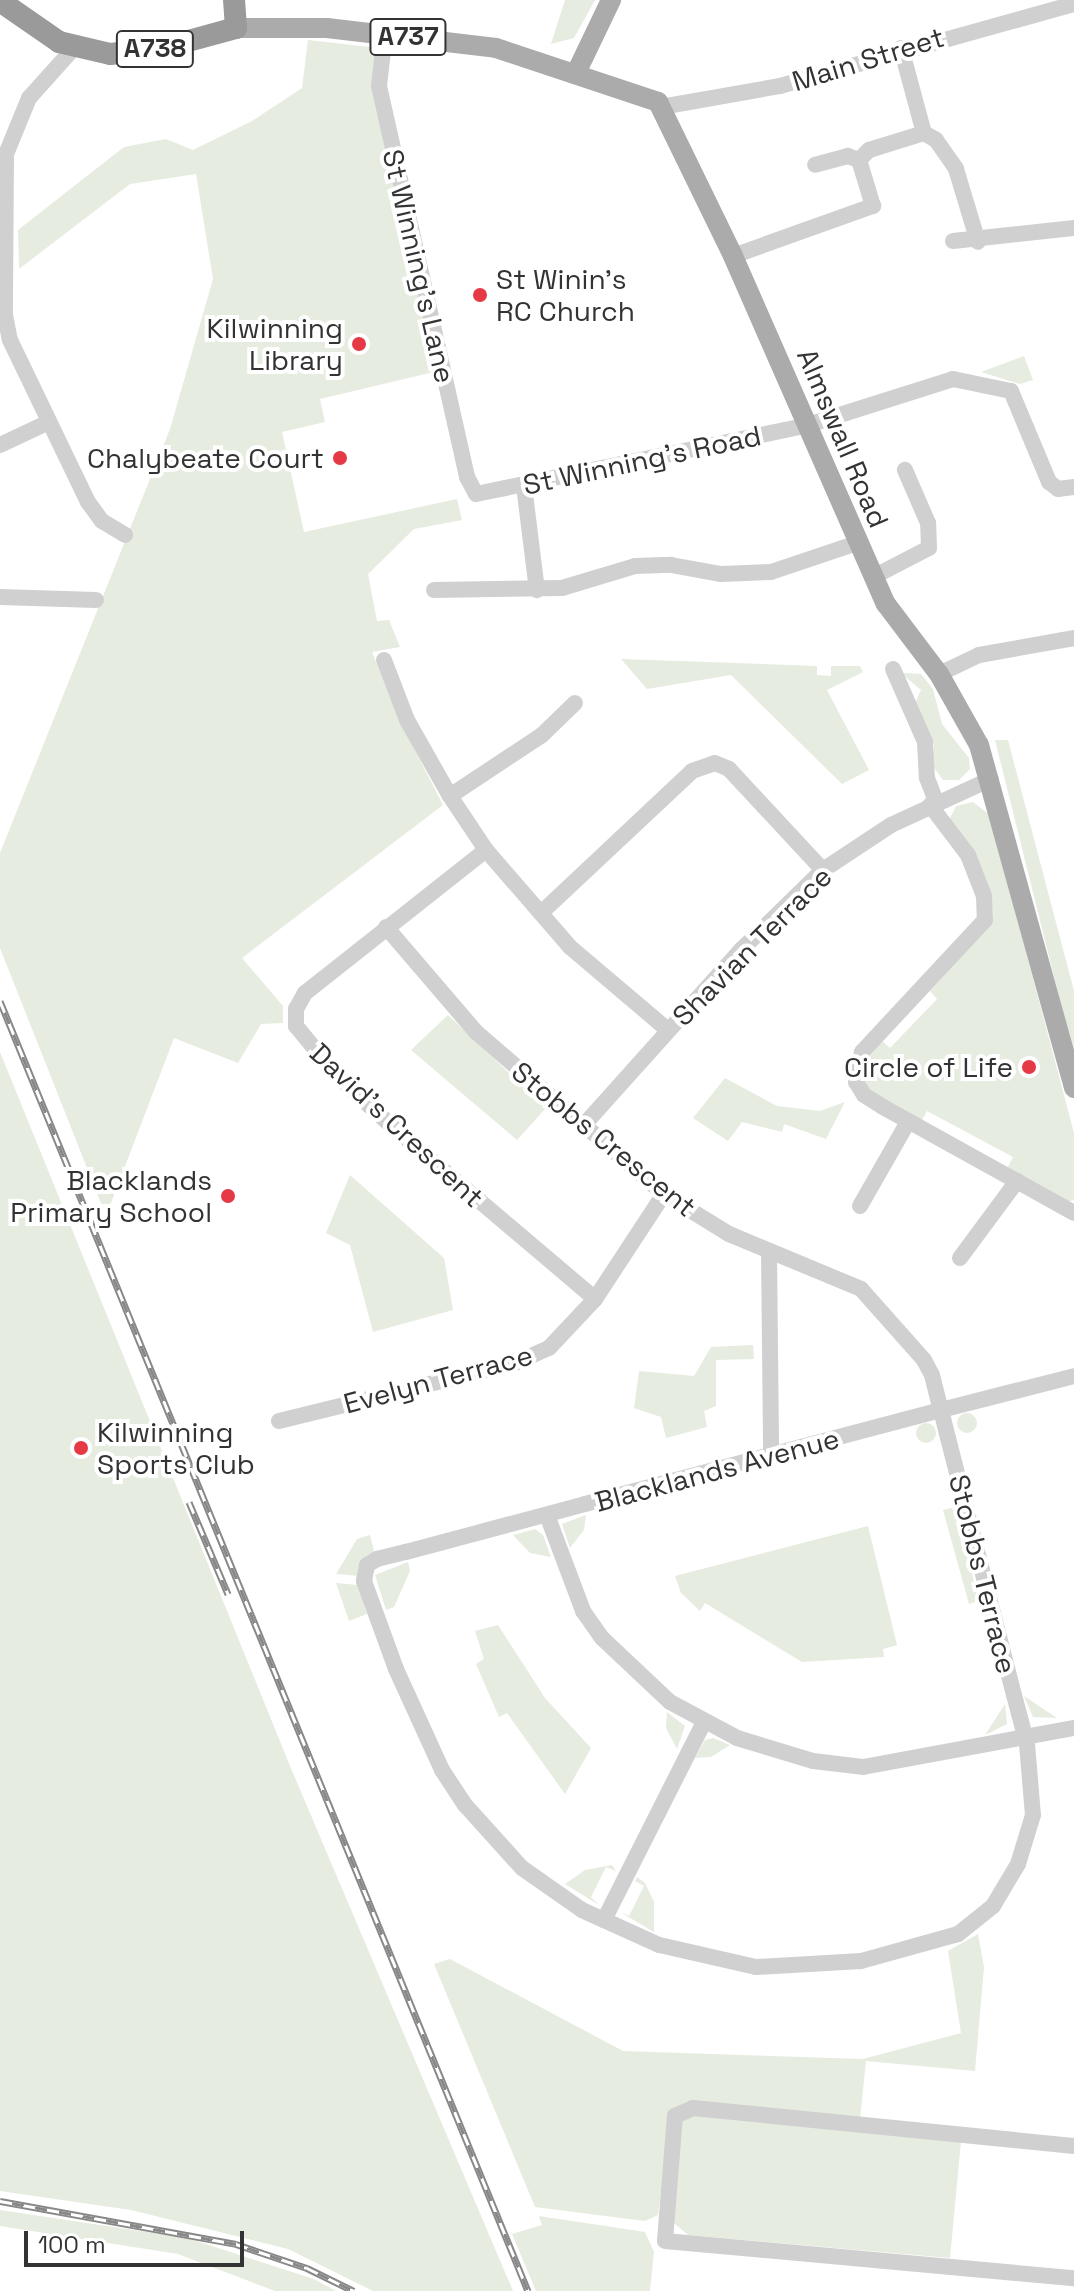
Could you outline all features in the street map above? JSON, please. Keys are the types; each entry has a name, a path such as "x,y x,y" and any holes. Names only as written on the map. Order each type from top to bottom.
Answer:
{"highway":[{"path":"234,0 236,28"},
{"name":"A738","path":"0,1 73,49 110,54 159,49 236,28"}],"main road":[{"path":"611,0 577,71 642,92 661,107"},
{"name":"A737","path":"236,28 285,26 385,34 496,48 577,71"},
{"name":"Almswall Road","path":"661,107 733,256 886,604 939,674 970,728 991,779 1074,1088"}],"street":[{"name":"Main Street","path":"661,107 780,86 901,48 1074,4"},
{"name":"St Winning's Lane","path":"385,34 379,86 467,477 476,494"},
{"path":"901,48 924,133 936,140 956,169 978,242"},
{"path":"73,49 29,98 2,168 6,328 95,513 125,535"},
{"path":"859,160 869,150 924,133"},
{"path":"733,256 869,210 874,200 859,160 848,156 815,165"},
{"path":"953,241 978,242 1074,228"},
{"name":"St Winning's Road","path":"476,494 808,425 953,379 1004,386 1016,396 1049,482 1058,489 1074,487"},
{"path":"0,445 49,422"},
{"path":"873,577 929,548 928,523 905,470"},
{"path":"524,486 537,590"},
{"path":"434,590 562,588 635,566 671,565 721,574 771,572 857,543"},
{"path":"0,597 96,600"},
{"path":"939,674 979,655 1074,638"},
{"path":"384,660 407,720 450,796 486,850 570,947 668,1030"},
{"path":"893,669 925,742 927,778 933,804 968,855 987,912 982,927 858,1058 859,1089 908,1122 1074,1213"},
{"path":"450,796 542,735 575,703"},
{"path":"541,913 692,771 715,763 729,769 823,870"},
{"name":"Shavian Terrace","path":"583,1126 668,1030 823,870 933,804 991,779"},
{"name":"David's Crescent","path":"486,850 305,993 296,1016 300,1035 408,1141 595,1299"},
{"name":"Stobbs Crescent","path":"386,927 476,1032 664,1194 769,1251 850,1284 873,1299 924,1360 941,1410"},
{"path":"860,1206 908,1122"},
{"path":"960,1258 1017,1181"},
{"name":"Evelyn Terrace","path":"279,1421 515,1363 561,1339 595,1299 664,1194"},
{"path":"769,1251 771,1455"},
{"name":"Blacklands Avenue","path":"364,1571 377,1559 1074,1376"},
{"name":"Stobbs Terrace","path":"364,1571 412,1711 465,1805 522,1868 604,1920 659,1945 756,1967 861,1961 958,1934 993,1906 1028,1836 1033,1788 1025,1737 941,1410"},
{"path":"547,1515 583,1611 602,1638 649,1686 703,1724 752,1744 839,1766 890,1765 1074,1728"},
{"path":"604,1920 703,1724"},
{"path":"1074,2146 693,2108 675,2116 665,2241 1074,2278"}],"shaded area":[{"path":"565,0 595,0 574,38 551,44"},
{"path":"308,40 379,48 438,371 320,399 325,422 282,432 304,532 457,499 462,520 414,529 368,574 377,621 389,620 400,647 372,652 398,717 443,805 242,958 283,1006 283,1023 261,1024 238,1063 174,1038 106,1216 0,948 0,853 170,429 213,279 196,174 130,184 19,269 18,230 124,147 166,139 193,150 252,121 302,88"},
{"path":"1024,356 1033,380 1020,384 981,372"},
{"path":"621,659 817,666 817,675 831,676 831,666 860,666 863,672 827,690 869,770 842,784 731,675 647,689"},
{"path":"901,673 921,674 933,689 942,724 969,758 970,769 959,780 943,780 932,765 934,745 915,703 921,690"},
{"path":"995,740 1008,740 1074,991 1074,1057"},
{"path":"973,802 990,815 1074,1133 1074,1200 1067,1202 1007,1169 1013,1157 927,1111 921,1122 873,1095 865,1081 869,1055 881,1040 890,1048 937,999 930,991 992,923 992,907 949,820 956,806"},
{"path":"448,1015 546,1108 517,1140 411,1050"},
{"name":"Kilwinning Sports Club","path":"0,1052 290,1766 513,2291 373,2291 288,2249 131,2210 0,2191"},
{"path":"725,1078 777,1106 820,1111 845,1102 826,1139 784,1124 782,1132 742,1122 728,1141 693,1118"},
{"path":"350,1175 444,1258 453,1310 373,1332 350,1245 326,1233"},
{"path":"753,1345 754,1359 716,1360 716,1406 704,1411 707,1427 666,1438 661,1417 634,1408 639,1371 694,1376 711,1347"},
{"path":"963,1413 971,1413 977,1423 971,1433 963,1433 957,1427 957,1419"},
{"path":"926,1423 933,1426 936,1433 933,1440 926,1443 919,1440 916,1433 919,1426"},
{"path":"955,1507 979,1601 969,1604 943,1510"},
{"path":"586,1515 584,1530 570,1548 562,1524"},
{"path":"868,1526 897,1645 883,1649 884,1657 802,1662 705,1603 700,1611 681,1593 675,1576"},
{"path":"535,1529 543,1535 551,1557 530,1553 513,1535"},
{"path":"370,1535 374,1551 361,1562 359,1576 336,1574 357,1539"},
{"path":"408,1562 410,1571 394,1607 386,1610 375,1575"},
{"path":"336,1583 358,1585 367,1614 349,1621"},
{"path":"498,1625 545,1698 591,1748 565,1794 507,1713 499,1717 476,1664 484,1659 475,1631"},
{"path":"1024,1696 1057,1718 1033,1717"},
{"path":"1005,1704 1007,1724 985,1735"},
{"path":"667,1712 685,1726 677,1749 666,1728"},
{"path":"713,1738 730,1745 711,1757 695,1758 705,1740"},
{"path":"612,1865 616,1871 606,1867 591,1897 599,1905 565,1884 585,1870"},
{"path":"637,1877 645,1883 654,1902 654,1932 620,1912 629,1916 644,1886 635,1881"},
{"path":"978,1934 984,1967 975,2071 866,2061 860,2119 671,2115 658,2215 645,2221 535,2207 434,1964 450,1959 623,2051 863,2059 961,2033 948,1951"},
{"path":"694,2114 961,2141 950,2258 688,2235 674,2223 680,2122"},
{"path":"0,2210 187,2238 314,2279 336,2291 275,2291 178,2254 0,2226"},
{"path":"539,2216 645,2232 654,2252 650,2291 536,2291 512,2234 542,2225"}],"railway":[{"path":"0,1001 528,2291"},
{"path":"189,1502 228,1594"},
{"path":"0,2201 236,2244 307,2268 354,2291"}],"place":[{"name":"St Winin's RC Church","path":"480,295"},
{"name":"Kilwinning Library","path":"359,344"},
{"name":"Chalybeate Court","path":"340,458"},
{"name":"Circle of Life","path":"1029,1067"},
{"name":"Blacklands Primary School","path":"228,1196"},
{"name":"Kilwinning Sports Club","path":"81,1448"}]}
